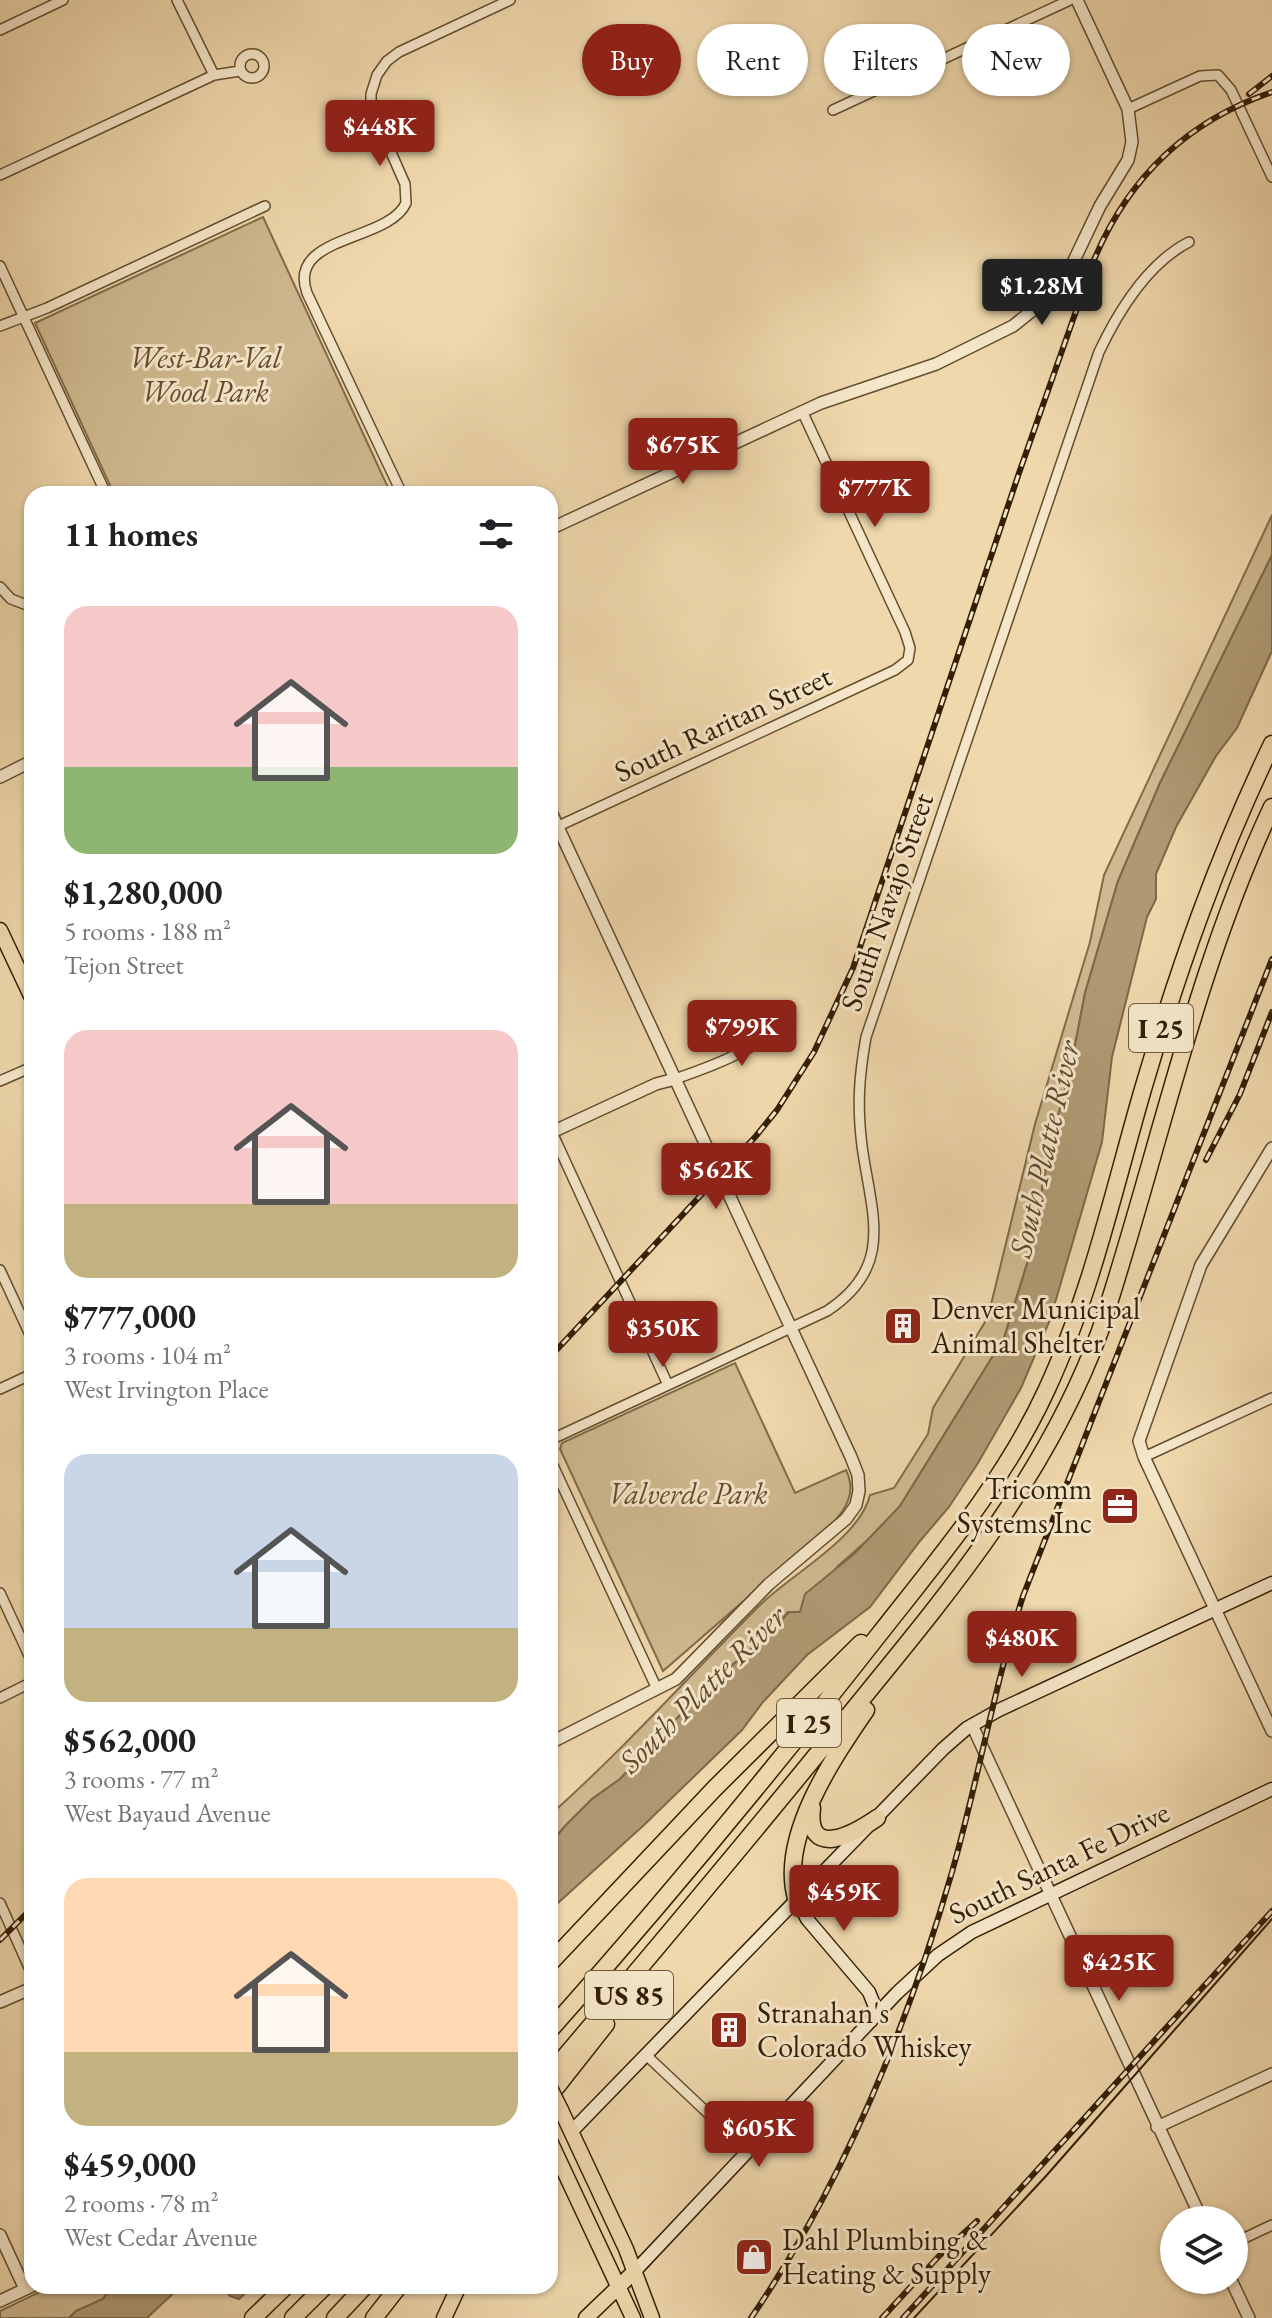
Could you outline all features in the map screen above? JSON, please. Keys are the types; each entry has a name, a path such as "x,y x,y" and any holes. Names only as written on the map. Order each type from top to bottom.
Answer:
{"highway":[{"name":"I 25","path":"558,2021 780,1760 977,1509 1020,1442 1046,1392 1075,1320 1186,947 1227,841 1272,744"},
{"name":"I 25","path":"558,2065 912,1641 1029,1478 1069,1406 1094,1347 1206,973 1246,865 1272,807"},
{"path":"558,1955 715,1788 856,1648 930,1569"},
{"path":"796,1898 792,1874 794,1853 813,1801 841,1747 912,1641"},
{"path":"813,1801 812,1823 823,1838 834,1840 846,1836 877,1818"},
{"name":"US 85","path":"558,2011 684,1875"},
{"name":"US 85","path":"558,2085 657,1959 705,1892"},
{"path":"253,2318 278,2294"},
{"path":"293,2318 317,2294"},
{"path":"335,2318 358,2294"},
{"path":"374,2318 393,2294"}],"main road":[{"path":"0,930 24,981"},
{"path":"558,2142 943,1749 972,1725 1272,1583"},
{"name":"South Santa Fe Drive","path":"586,2318 635,2271 904,1987 948,1947 1049,1894 1272,1789"},
{"path":"796,1898 807,1919 869,1992 875,2007 871,2021"},
{"path":"558,2104 635,2271 652,2318"},
{"path":"558,2163 633,2318"},
{"path":"444,2318 455,2294"}],"street":[{"path":"0,30 63,0"},
{"path":"177,0 214,75"},
{"path":"398,486 307,293 303,278 305,266 317,254 388,220 404,208 407,197 405,184 373,115 370,100 382,67 399,52 510,0"},
{"path":"833,110 1070,0"},
{"path":"558,525 802,411 936,364 1013,326 1041,305 1069,271 1100,206 1128,160 1133,133 1128,109 1077,0"},
{"path":"0,175 214,75 240,71"},
{"path":"1128,109 1200,76 1218,75 1232,91 1272,177"},
{"path":"0,326 265,206"},
{"name":"South Navajo Street","path":"558,1436 827,1311 846,1297 860,1280 872,1255 875,1221 863,1147 858,1084 866,1037 1099,352 1113,323 1147,277 1176,249 1189,242"},
{"path":"0,266 102,486"},
{"name":"South Raritan Street","path":"558,826 905,664 910,655 905,632 802,411"},
{"path":"0,587 11,599 24,604"},
{"path":"0,777 24,765"},
{"path":"558,836 675,1079 856,1470 860,1485 857,1502 846,1519 769,1584 676,1679 558,1739"},
{"path":"558,1128 760,1042 776,1031 783,1020"},
{"path":"0,1081 24,1070"},
{"path":"558,1146 668,1385"},
{"path":"1272,1148 1201,1265 1139,1441 1272,1731"},
{"path":"0,1270 24,1322"},
{"path":"0,1389 24,1378"},
{"path":"1144,1457 1272,1398"},
{"path":"558,1476 657,1689"},
{"path":"0,1593 24,1645"},
{"path":"0,1698 24,1686"},
{"path":"972,1725 1195,2206"},
{"path":"0,1903 24,1956"},
{"path":"0,2002 24,1992"},
{"path":"645,2054 749,2152"},
{"path":"1157,2127 1272,2074"},
{"path":"1248,2236 1272,2225"},
{"path":"0,2235 24,2280"},
{"path":"0,2301 24,2289"},
{"path":"1238,2294 1249,2318"}],"green space":[{"name":"West-Bar-Val Wood Park","path":"263,217 387,486 110,486 35,323"},
{"path":"1272,515 1272,555 1160,783 1118,881 1085,993 1071,1066 1048,1155 1031,1251 1004,1338 900,1506 879,1530 838,1566 800,1612 788,1612 770,1633 730,1667 711,1691 683,1712 620,1779 592,1799 558,1834 558,1808 759,1606 839,1541 864,1511 870,1495 894,1488 928,1434 933,1408 988,1317 1035,1124 1090,942 1104,875"},
{"name":"Valverde Park","path":"735,1363 795,1493 846,1470 850,1493 845,1507 830,1526 663,1671 560,1449 562,1443"},
{"path":"35,2294 106,2294 69,2318 0,2318 0,2311"}],"shaded area":[{"path":"1272,555 1272,651 1237,728 1216,756 1176,827 1156,874 1156,899 1147,917 1112,1057 1102,1142 1050,1320 1021,1388 949,1507 870,1607 807,1655 763,1702 742,1730 558,1903 558,1834 592,1799 620,1779 683,1712 711,1691 730,1667 770,1633 789,1612 800,1612 805,1594 854,1554 900,1506 1004,1338 1031,1251 1048,1155 1071,1066 1085,993 1118,881 1160,783"},
{"path":"106,2294 172,2294 147,2318 69,2318 76,2311 103,2299"},
{"path":"228,2294 244,2294 239,2299"}],"tram line":[{"path":"914,2318 1046,2176 1272,1919"}],"railway":[{"path":"1249,94 1272,76"},
{"path":"558,1348 756,1136 777,1110 814,1052 853,968 1019,473 1094,260 1108,230 1143,178 1187,136 1241,104 1272,92"},
{"path":"751,2318 815,2213 843,2159 915,1989 952,1872 1023,1596 1272,959"},
{"path":"1206,1160 1240,1094 1272,1012"},
{"path":"903,2318 1272,1911"},
{"path":"0,1940 24,1916"},
{"path":"882,2318 939,2256 977,2221"}],"place":[{"name":"Denver Municipal Animal Shelter","path":"903,1326"},
{"name":"Tricomm Systems Inc","path":"1120,1506"},
{"name":"Stranahan's Colorado Whiskey","path":"729,2030"},
{"name":"Dahl Plumbing & Heating & Supply","path":"754,2257"}],"water label":[{"name":"South Platte River","path":"1044,1149"},
{"name":"South Platte River","path":"702,1689"}]}
